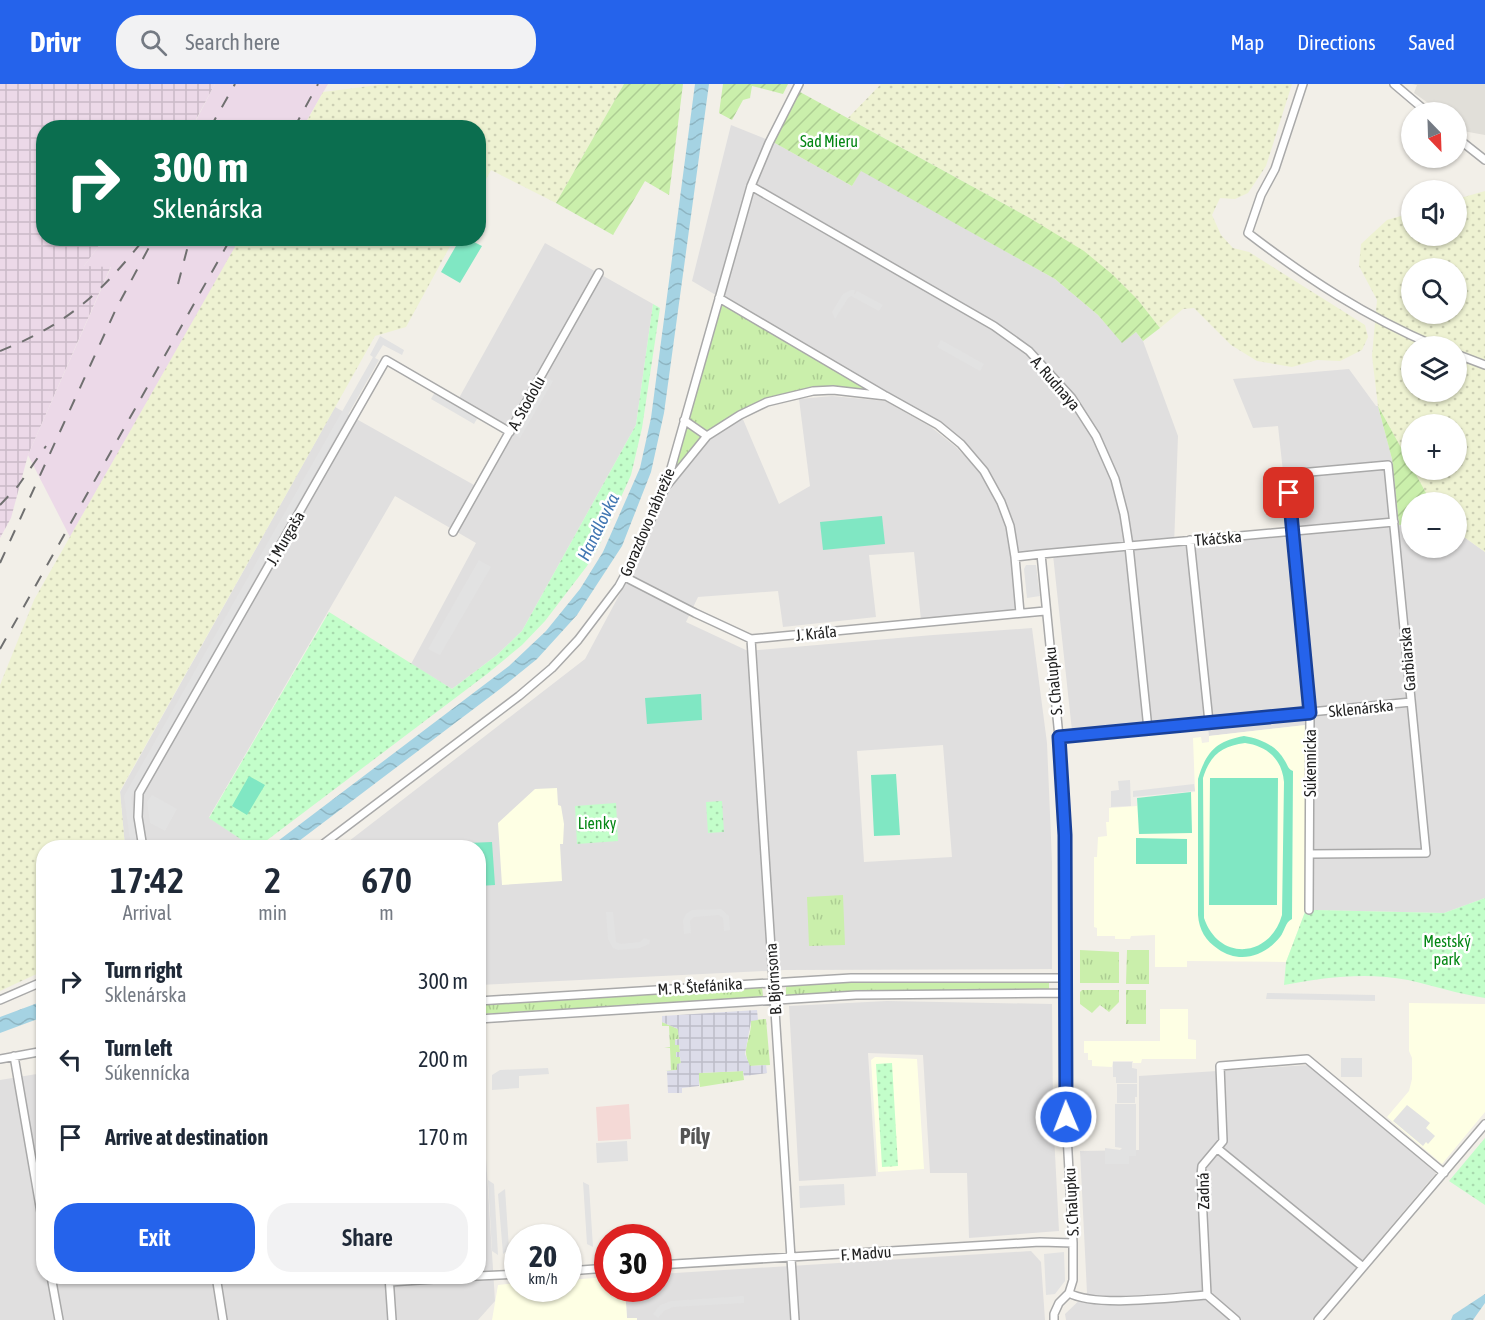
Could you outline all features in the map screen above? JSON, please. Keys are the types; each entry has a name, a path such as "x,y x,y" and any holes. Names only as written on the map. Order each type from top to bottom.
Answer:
{"street":[{"name":"Gorazdovo nábrežie","path":"329,840 519,696 552,668 589,626 625,577 666,486 751,186 769,143 799,84"},
{"path":"1304,84 1275,169 1261,195 1248,232 1294,268 1333,294 1413,336"},
{"path":"1394,84 1415,102"},
{"path":"1467,146 1485,160"},
{"name":"A. Rudnaya","path":"751,186 975,314 1029,351 1071,397 1096,436 1115,479 1124,514 1148,729"},
{"name":"A. Stodolu","path":"453,532 599,273"},
{"path":"719,298 938,425 961,444 984,471 1005,511 1015,557 1020,613 1045,611"},
{"path":"1467,358 1485,365"},
{"name":"J. Murgaša","path":"142,840 138,817 139,793 386,360 510,432"},
{"path":"666,486 706,436 753,408 795,394 813,391 833,390 886,396"},
{"path":"684,420 706,436"},
{"name":"Garbiarska","path":"1287,474 1388,465 1426,854 1310,854"},
{"name":"Súkennícka","path":"1287,474 1310,713 1309,910"},
{"name":"Tkáčska","path":"1041,554 1394,522"},
{"path":"1190,540 1209,722"},
{"path":"1015,557 1041,554"},
{"name":"S. Chalupku","path":"1041,554 1059,737 1065,835 1066,1117 1073,1243 1073,1280 1069,1293 1059,1303 1054,1320"},
{"path":"625,577 751,639"},
{"name":"J. Kráľa","path":"751,639 1020,613"},
{"name":"B. Bjőrnsona","path":"751,639 795,1320"},
{"name":"Sklenárska","path":"1059,737 1412,702"},
{"name":"M. R. Štefánika","path":"486,1000 856,977 1066,978"},
{"path":"0,1000 36,984"},
{"name":"M. R. Štefánika","path":"486,1019 856,995 1065,993"},
{"path":"0,1059 36,1052"},
{"path":"14,1056 36,1184"},
{"name":"Zadná","path":"1207,1295 1201,1175 1202,1166 1223,1141 1220,1066 1307,1059 1444,1173"},
{"path":"1318,1320 1485,1124"},
{"path":"1218,1149 1363,1267"},
{"name":"F. Madvu","path":"672,1264 1040,1242 1073,1243"},
{"path":"486,1276 504,1275"},
{"path":"52,1284 59,1320"},
{"path":"217,1284 223,1320"},
{"path":"389,1284 392,1320"},
{"path":"1069,1293 1078,1298 1123,1300 1207,1295 1236,1320"}],"shaded area":[{"path":"0,84 215,84 196,120 36,120 36,246 99,246 84,266 111,266 28,455 11,518 0,538"},
{"path":"215,84 328,84 307,120 196,120"},
{"path":"386,84 624,84 556,203 491,170 486,180 486,120 307,120 323,92"},
{"path":"881,84 1054,84 1063,88 1065,84 1292,84 1266,166 1248,193 1235,199 1220,198 1212,215 1221,235 1233,248 1249,252 1365,325 1368,337 1362,350 1340,361 1317,360 1292,367 1257,361 1231,345 1194,308 1183,309 1160,328 1138,300 1028,217 848,118"},
{"path":"1412,84 1485,84 1485,135 1467,132 1467,102 1427,102 1414,93 1417,85"},
{"path":"731,125 773,142 852,186 861,170 1055,279 1098,315 1122,342 1136,332 1143,341 1178,436 1174,546 1290,535 1278,426 1253,428 1233,379 1349,369 1378,406 1392,459 1399,525 1401,525 1401,558 1467,558 1467,539 1485,552 1485,898 1444,913 1315,910 1305,912 1305,725 1209,736 1208,727 1073,740 1053,555 1017,556 1013,529 985,469 933,423 692,281"},
{"path":"1485,191 1485,552 1467,539 1467,492 1425,492 1419,480 1467,480 1467,414 1401,414 1401,449 1378,406 1372,356 1377,300 1359,266 1361,244 1387,220 1401,216 1401,246 1467,246 1467,196"},
{"path":"545,243 653,304 636,425 522,631 497,655 452,689 411,664 476,543 395,496 209,817 242,840 124,840 120,792 335,407 474,485 507,427 459,398"},
{"path":"99,246 236,246 70,537 28,455 111,267 84,266"},
{"path":"235,246 450,246 406,327 375,336 120,791 124,840 36,840 36,974 0,991 0,685 34,600"},
{"path":"855,290 854,295 857,291 883,305 879,311 851,296 835,319 832,312 843,294"},
{"path":"380,336 404,350 402,355 383,345 375,358 379,360 131,797 137,840 130,840 124,796 373,357 370,355"},
{"path":"941,340 984,364 980,371 937,347"},
{"path":"547,378 553,381 520,438 515,435"},
{"path":"435,392 478,417 474,424 431,399"},
{"path":"832,396 885,401 931,427 956,447 981,473 999,504 1011,546 1017,611 921,620 914,552 869,555 876,617 783,627 778,591 698,597 686,622 748,651 1032,628 1047,743 1052,862 1052,969 785,970 486,985 486,840 350,840 585,659 624,586 665,492 708,438 742,417 779,504 810,486 799,399","holes":["943,745 952,857 864,862 857,751"]},
{"path":"479,560 491,567 440,655 428,649"},
{"path":"1026,565 1036,565 1040,596 1027,598 1024,569"},
{"path":"1306,725 1305,912 1286,962 1187,961 1187,967 1155,967 1155,935 1131,936 1130,939 1097,936 1097,928 1094,927 1094,857 1097,857 1098,837 1107,836 1106,822 1109,822 1109,808 1137,806 1137,798 1195,792 1193,738 1201,737 1202,743 1209,742 1209,736"},
{"path":"1130,780 1131,806 1111,807 1111,791 1119,790 1118,781"},
{"path":"1194,784 1195,791 1133,797 1133,791"},
{"path":"557,788 558,805 561,806 564,824 563,844 560,844 562,881 502,885 498,823 535,789"},
{"path":"152,795 177,809 165,831 150,823 147,802"},
{"path":"721,909 729,916 730,930 724,931 723,918 719,915 694,917 690,921 691,933 684,934 683,920 686,914 692,910"},
{"path":"606,912 613,912 616,942 621,944 640,942 644,938 650,940 649,944 640,948 618,950 613,948 608,939"},
{"path":"1267,993 1375,995 1375,1001 1266,999"},
{"path":"887,1001 1052,1004 1053,1115 1059,1231 969,1238 967,1173 930,1173 923,1055 868,1053 876,1176 799,1181 789,1006"},
{"path":"1409,1003 1485,1004 1485,1112 1442,1164 1387,1117 1409,1091 1412,1079 1412,1058 1409,1051"},
{"path":"1160,1009 1188,1009 1188,1039 1196,1040 1196,1059 1142,1059 1141,1063 1113,1061 1112,1067 1092,1066 1092,1060 1088,1060 1088,1053 1084,1053 1084,1041 1160,1041"},
{"path":"757,1010 758,1020 751,1021 745,1054 750,1066 766,1065 767,1073 744,1076 743,1071 699,1073 699,1086 682,1088 682,1093 668,1093 667,1071 677,1070 677,1064 681,1063 680,1057 676,1057 676,1052 680,1052 679,1045 675,1045 675,1040 679,1039 678,1029 662,1022 662,1016"},
{"path":"875,1057 917,1059 924,1169 878,1172 871,1060"},
{"path":"1341,1058 1362,1058 1362,1077 1341,1077"},
{"path":"1113,1062 1132,1062 1132,1068 1137,1069 1137,1083 1116,1083 1116,1077 1113,1077"},
{"path":"1309,1065 1436,1173 1312,1320 1066,1320 1065,1314 1087,1293 1080,1151 1139,1150 1139,1076"},
{"path":"548,1068 549,1074 519,1076 519,1088 492,1090 492,1075 500,1070"},
{"path":"36,1074 36,1284 486,1284 486,1158 495,1301 478,1320 0,1320 0,1080"},
{"path":"1117,1084 1137,1084 1135,1103 1117,1103"},
{"path":"629,1104 631,1139 598,1141 596,1107"},
{"path":"1115,1104 1136,1104 1136,1156 1129,1156 1129,1164 1105,1164 1105,1148 1120,1150 1122,1148 1115,1147"},
{"path":"1407,1105 1430,1123 1426,1128 1435,1136 1428,1144 1426,1142 1423,1146 1393,1121"},
{"path":"627,1141 628,1161 597,1163 596,1143"},
{"path":"488,1180 494,1184 498,1255 492,1251"},
{"path":"583,1182 589,1185 593,1247 587,1244"},
{"path":"844,1184 845,1205 800,1208 799,1186"},
{"path":"505,1189 507,1224 504,1224 503,1254 498,1194"},
{"path":"1031,1251 1041,1262 1045,1320 637,1320 637,1318 627,1318 626,1302 672,1302 672,1273"},
{"path":"1064,1252 1065,1281 1055,1294 1046,1295 1044,1254"},
{"path":"594,1278 594,1302 626,1302 627,1318 637,1318 637,1320 492,1320 498,1285 504,1284 504,1302 582,1302 582,1279"},
{"path":"744,1296 744,1303 673,1307 664,1311 658,1318 653,1314 660,1305 672,1301"}],"green space":[{"path":"624,84 683,84 669,195 645,181 613,235 556,203"},
{"path":"723,84 788,84 783,94 752,86 750,98 743,100 732,120 719,113"},
{"name":"Sad Mieru","path":"800,92 1028,217 1084,251 1138,300 1160,328 1143,341 1136,332 1122,343 1098,315 1055,279 861,171 852,186 773,142"},
{"path":"456,246 482,246 460,283 441,272"},
{"path":"719,298 879,394 833,392 793,395 767,402 707,435 665,488"},
{"path":"653,304 660,308 642,428 631,475 598,548 545,621 522,645 487,674 267,840 242,840 209,818 329,612 452,689 497,655 522,631 636,425"},
{"path":"1378,406 1401,448 1401,480 1419,480 1425,492 1401,492 1401,525 1399,525 1392,459"},
{"path":"882,516 885,544 823,550 820,522"},
{"path":"701,694 702,720 647,724 645,698"},
{"path":"1244,736 1268,744 1281,755 1293,771 1292,919 1274,944 1259,954 1243,957 1226,954 1210,942 1204,935 1198,915 1198,779 1213,749 1234,738","holes":["1245,743 1272,755 1277,760 1283,774 1282,915 1276,929 1267,940 1244,949 1232,948 1221,942 1211,932 1204,918 1203,778 1209,763 1223,749"]},
{"path":"896,774 900,835 874,836 871,775"},
{"path":"249,776 265,785 247,815 232,806"},
{"path":"1210,778 1278,778 1277,905 1209,905"},
{"path":"1191,792 1192,833 1139,834 1137,798"},
{"path":"722,801 724,832 708,833 706,802"},
{"name":"Lienky","path":"616,803 618,841 577,844 575,806"},
{"path":"1136,838 1187,839 1187,864 1136,864"},
{"path":"486,842 492,842 495,885 486,886"},
{"path":"843,895 845,945 809,946 807,897"},
{"name":"Mestský park","path":"1485,898 1485,998 1408,980 1377,976 1330,978 1284,985 1286,962 1305,912 1315,910 1444,913"},
{"path":"1080,950 1119,952 1119,983 1080,983"},
{"path":"1127,950 1149,950 1149,984 1126,984"},
{"path":"852,982 1049,982 1049,990 918,990 786,995 786,985"},
{"path":"762,987 763,997 486,1014 486,1004"},
{"path":"1082,990 1119,990 1119,1002 1109,1012 1100,1005 1092,1013 1080,1004"},
{"path":"1126,990 1146,990 1146,1024 1126,1024"},
{"path":"766,1019 770,1065 750,1066 746,1049 751,1020"},
{"path":"662,1022 678,1029 679,1039 675,1039 680,1052 676,1052 676,1057 680,1057 681,1064 677,1070 665,1071 671,1070 670,1048 664,1048 670,1047 669,1026 662,1026"},
{"path":"892,1063 898,1166 882,1167 876,1064"},
{"path":"743,1071 744,1080 700,1087 698,1073"},
{"path":"1485,1138 1485,1205 1449,1181"}],"water":[{"path":"695,84 709,84 664,413 651,472 622,546 577,615 537,659 300,840 279,840 509,666 546,631 580,589 603,552 640,468 651,418"},
{"path":"36,1004 36,1020 0,1033 0,1017"},
{"path":"1485,1294 1485,1303 1473,1320 1451,1320 1453,1315"}],"railway":[{"path":"215,120 235,84"},
{"path":"298,120 318,84"},
{"path":"0,351 24,341 64,318 97,291 139,246"},
{"path":"0,563 116,309 150,246"},
{"path":"178,284 188,246"},
{"path":"0,649 227,246"},
{"path":"0,505 18,486 46,446"}],"district":[{"name":"Píly","path":"695,1136"}],"route":[{"path":"1066,1117 1065,835 1059,737 1310,713 1289,493"}],"water label":[{"name":"Handlovka","path":"598,527"}]}
